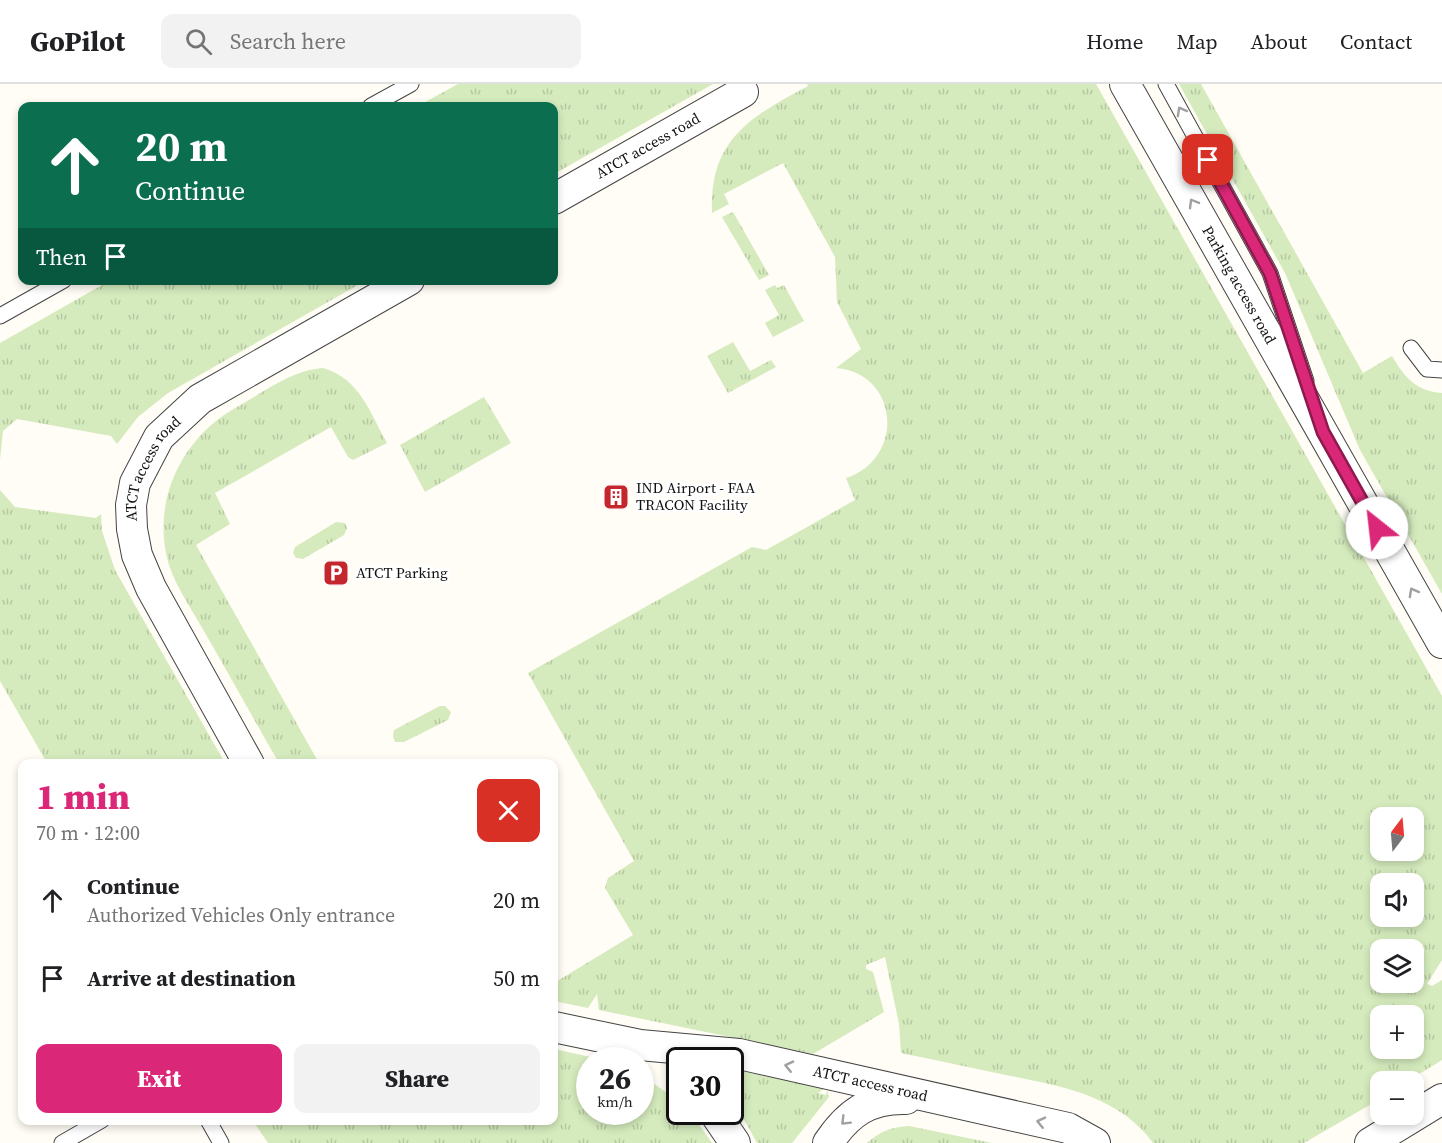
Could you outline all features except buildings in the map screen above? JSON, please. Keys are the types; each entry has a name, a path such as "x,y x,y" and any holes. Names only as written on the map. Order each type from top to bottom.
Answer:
{"street":[{"name":"Parking access road","path":"1125,84 1442,643"},
{"name":"ATCT access road","path":"558,197 743,92"},
{"name":"ATCT access road","path":"246,759 151,588 137,555 132,529 131,505 135,483 159,437 200,399 400,285"},
{"name":"ATCT access road","path":"558,1028 640,1045 739,1054 1068,1128 1095,1143"},
{"name":"ATCT access road","path":"640,1045 666,1062"},
{"path":"828,1143 840,1124 855,1111 872,1102 895,1098 939,1099"},
{"path":"1370,1143 1442,1099"},
{"path":"1383,1143 1442,1112"},
{"path":"723,1125 735,1143"}],"lane":[{"path":"378,102 411,84"},
{"path":"1166,84 1270,273 1323,432"},
{"path":"0,316 55,285"},
{"path":"1411,348 1427,369 1442,370"},
{"path":"62,1143 93,1125"},
{"path":"211,1125 221,1143"}],"green space":[{"path":"458,84 713,84 558,172 558,102 425,102"},
{"path":"807,84 1096,84 1442,696 1442,960 1427,984 1432,986 1442,980 1442,1060 1424,1071 1370,1071 1370,1105 1304,1143 1153,1143 1139,1126 1122,1113 1084,1094 901,1053 899,1024 885,957 866,965 866,969 873,972 884,1012 813,1054 599,1010 597,994 588,1008 558,1002 558,981 633,935 605,888 608,878 634,861 528,673 752,547 766,550 855,500 846,478 865,468 879,453 886,436 887,417 883,400 873,384 857,373 836,368 861,349 837,302 835,257 783,163 724,194 729,204 712,213 713,188 718,167 726,149 751,121 808,86"},
{"path":"1179,84 1201,84 1363,373 1392,356 1412,382 1433,392 1442,393 1442,594 1360,450 1285,273"},
{"path":"733,212 769,275 759,280 722,217"},
{"path":"102,285 358,285 168,393 138,417 117,444 111,436 17,419 3,431 0,460 0,343"},
{"path":"775,285 777,288 784,285 804,321 773,337 765,323 779,315 765,290"},
{"path":"733,342 750,371 771,360 776,367 728,393 707,356"},
{"path":"323,368 336,373 355,388 369,408 387,443 353,460 348,457 331,427 215,493 230,524 196,545 317,759 277,759 176,583 164,541 164,518 175,474 186,454 201,435 237,407 289,377"},
{"path":"484,397 511,443 425,492 400,445"},
{"path":"0,490 15,507 96,518 101,514 102,531 115,570 223,759 45,759 0,681"},
{"path":"336,522 345,523 347,528 344,535 303,559 296,558 293,553 295,547"},
{"path":"440,706 445,706 451,712 448,720 404,742 395,742 394,730"},
{"path":"558,1050 576,1054 576,1125 654,1125 654,1084 666,1092 666,1125 699,1125 712,1143 268,1143 256,1125 558,1125"},
{"path":"744,1072 819,1087 824,1089 818,1093 826,1095 827,1090 829,1097 792,1143 757,1143 744,1120"},
{"path":"909,1126 992,1143 867,1143 886,1130"}],"place":[{"name":"IND Airport - FAA TRACON Facility","path":"616,497"},
{"name":"ATCT Parking","path":"336,573"}],"route":[{"path":"1208,160 1270,273 1323,432 1377,528"}]}
